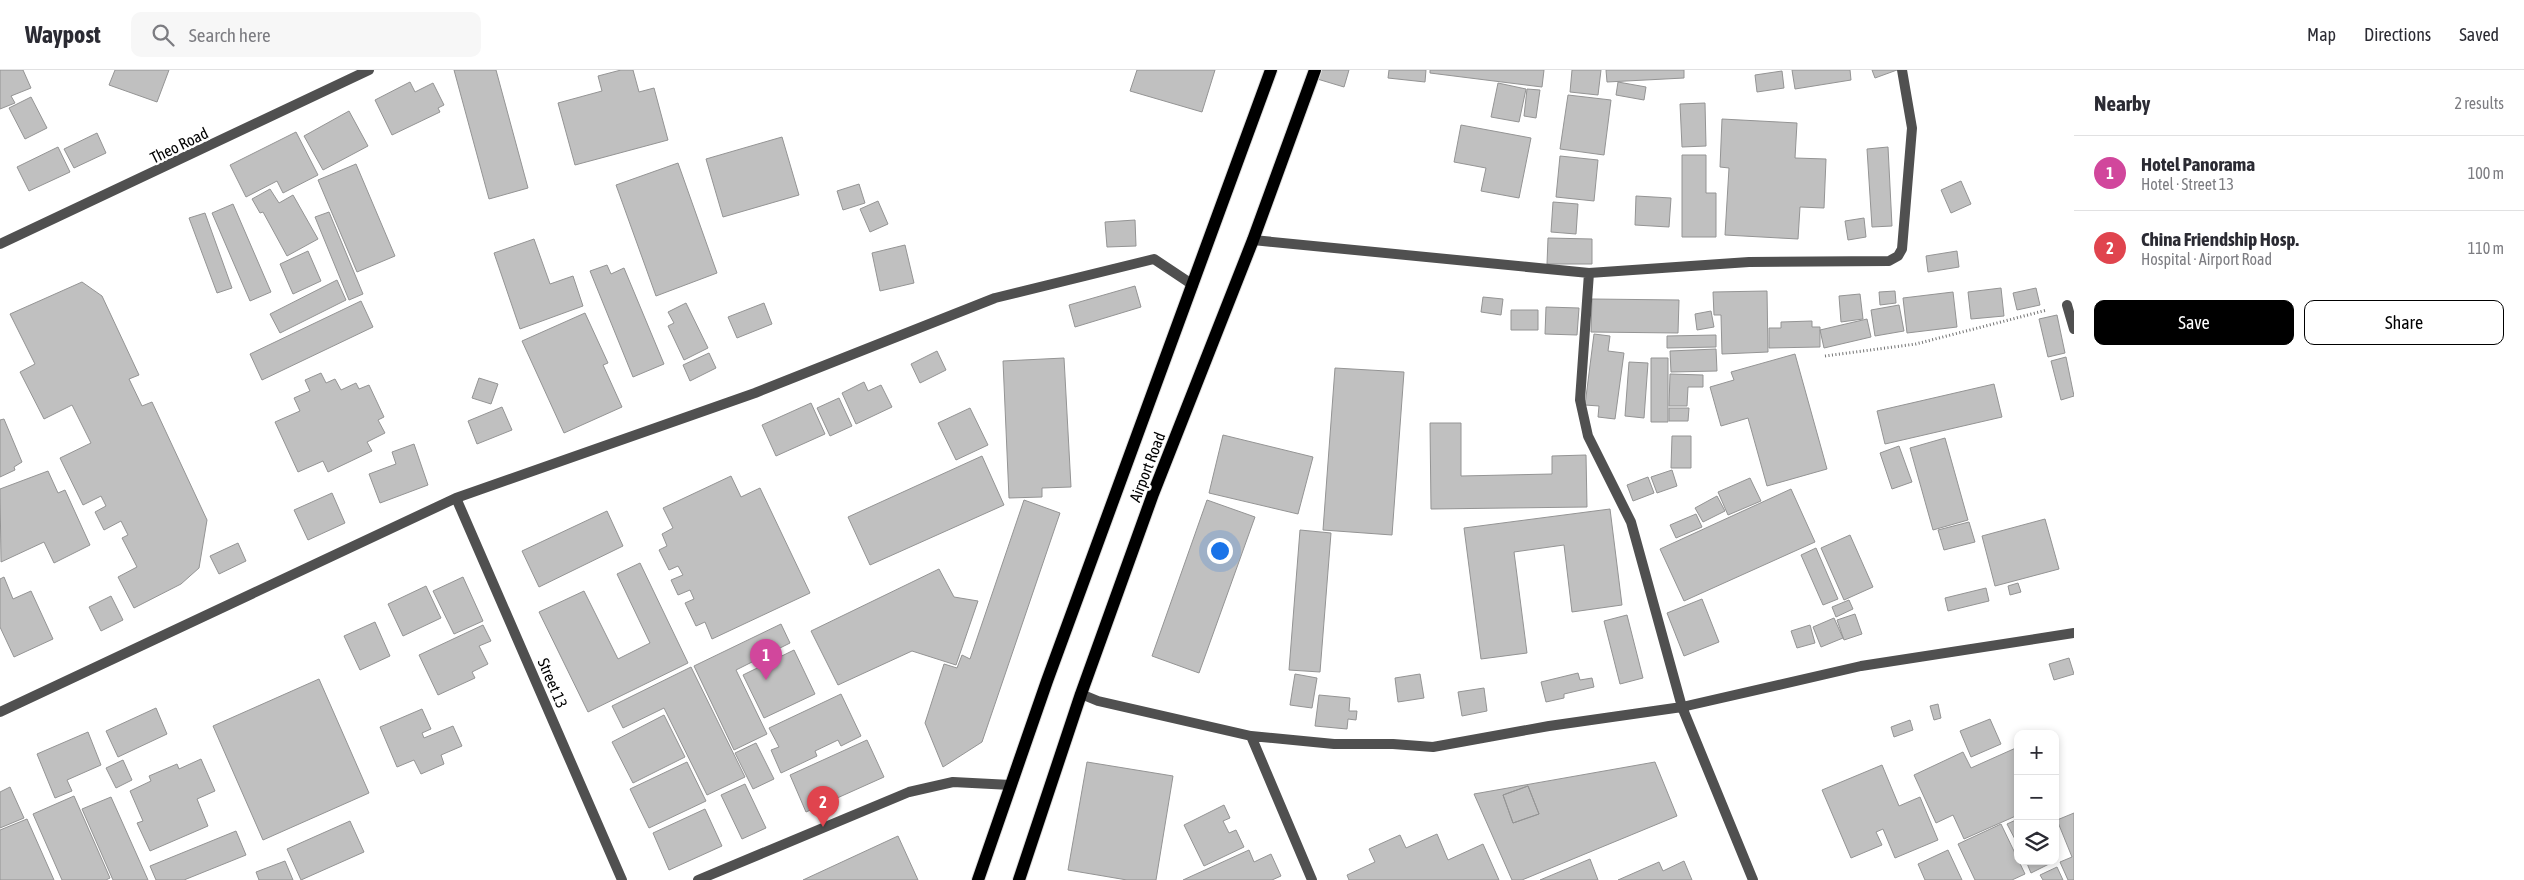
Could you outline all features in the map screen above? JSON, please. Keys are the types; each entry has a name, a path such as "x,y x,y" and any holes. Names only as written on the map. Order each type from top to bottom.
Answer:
{"main road":[{"name":"Airport Road","path":"978,880 1047,681 1271,70"},
{"name":"Airport Road","path":"1019,880 1081,694 1153,494 1253,240 1315,70"}],"street":[{"name":"Theo Road","path":"0,244 369,70"},
{"path":"1253,240 1589,273 1749,262 1889,261 1898,256 1902,249 1912,128 1902,70"},
{"path":"0,712 456,498 755,393 995,298 1154,259 1193,285"},
{"path":"1589,273 1580,400 1583,419 1588,436 1631,522 1682,707 1753,880"},
{"path":"2067,305 2074,329"},
{"name":"Street 13","path":"456,498 622,880"},
{"path":"1081,694 1098,700 1251,736 1334,744 1393,744 1433,747 1549,726 1682,707 1861,666 2074,632"},
{"path":"1251,736 1312,880"},
{"path":"698,880 909,792 953,782 1011,786"}],"path":[{"path":"1826,356 1916,344 2067,305"}],"building":[{"path":"0,70 23,70 31,88 11,96 15,103 0,109"},
{"path":"115,70 169,70 157,102 109,85"},
{"path":"454,70 496,70 528,188 489,199"},
{"path":"621,70 633,70 639,92 654,88 668,140 575,165 558,103 602,91 598,76"},
{"path":"1137,70 1215,70 1202,112 1130,91"},
{"path":"1317,70 1349,70 1344,87 1314,78"},
{"path":"1389,70 1426,70 1425,82 1388,78"},
{"path":"1430,70 1544,70 1542,87 1430,73"},
{"path":"1572,70 1601,70 1598,95 1570,92"},
{"path":"1606,70 1684,70 1684,78 1607,82"},
{"path":"1792,70 1850,70 1851,80 1795,89"},
{"path":"1872,70 1897,70 1875,78"},
{"path":"1782,71 1784,88 1757,92 1755,75"},
{"path":"410,82 415,92 433,83 444,105 438,108 440,112 392,135 375,100"},
{"path":"1618,82 1646,87 1644,100 1616,95"},
{"path":"1498,83 1526,89 1519,122 1491,117"},
{"path":"1527,89 1540,90 1536,118 1524,116"},
{"path":"1568,95 1611,100 1604,155 1560,149"},
{"path":"31,97 47,128 25,139 9,108"},
{"path":"1705,103 1706,146 1682,147 1680,104"},
{"path":"349,111 368,146 323,170 304,136"},
{"path":"1722,119 1797,123 1795,158 1826,159 1824,208 1800,207 1798,239 1725,235 1729,168 1720,167"},
{"path":"1461,125 1531,138 1519,198 1481,191 1486,168 1454,162"},
{"path":"296,132 318,175 283,193 277,181 246,197 230,165"},
{"path":"97,133 106,153 74,168 64,149"},
{"path":"782,137 799,195 723,217 706,159"},
{"path":"58,147 70,172 29,191 17,167"},
{"path":"1888,147 1892,226 1872,227 1867,149"},
{"path":"1682,155 1706,155 1706,193 1716,193 1716,237 1682,237"},
{"path":"1560,156 1598,160 1594,201 1556,197"},
{"path":"678,163 717,273 656,296 616,185"},
{"path":"356,164 395,256 357,272 318,180"},
{"path":"1961,181 1971,204 1951,213 1941,190"},
{"path":"859,184 865,203 843,210 837,191"},
{"path":"270,189 279,203 293,195 318,239 287,256 263,212 260,213 252,199"},
{"path":"1636,196 1671,198 1669,227 1635,225"},
{"path":"878,201 888,224 870,232 860,209"},
{"path":"1553,202 1578,204 1576,234 1551,232"},
{"path":"233,204 271,292 250,301 212,213"},
{"path":"329,212 363,294 349,300 315,217"},
{"path":"205,213 232,288 217,293 189,218"},
{"path":"1864,218 1866,237 1848,240 1845,221"},
{"path":"1135,220 1136,246 1107,247 1105,222"},
{"path":"1548,238 1592,239 1592,264 1547,264"},
{"path":"534,239 550,284 573,276 583,306 520,329 494,253"},
{"path":"905,245 914,283 880,291 872,253"},
{"path":"308,251 321,281 293,294 280,264"},
{"path":"1957,251 1959,267 1928,272 1926,256"},
{"path":"607,265 611,274 624,268 664,364 633,377 590,271"},
{"path":"337,280 346,300 280,333 270,314"},
{"path":"82,282 102,296 139,375 129,379 142,406 152,402 207,520 199,568 181,584 134,608 118,577 137,567 122,538 128,535 121,521 104,530 95,512 106,506 101,496 83,505 60,458 91,443 72,405 44,419 20,372 35,364 10,314"},
{"path":"1135,286 1141,307 1075,327 1069,305"},
{"path":"2001,288 2004,316 1971,319 1968,292"},
{"path":"2036,288 2040,305 2017,310 2013,293"},
{"path":"1767,291 1768,352 1722,354 1721,315 1714,315 1713,292"},
{"path":"1895,291 1896,303 1880,305 1879,292"},
{"path":"1953,292 1957,327 1907,333 1903,298"},
{"path":"1860,294 1863,319 1841,322 1839,296"},
{"path":"1483,297 1503,299 1501,315 1481,312"},
{"path":"1592,299 1679,300 1678,333 1591,332"},
{"path":"361,301 373,327 262,380 250,354"},
{"path":"686,303 708,348 684,360 668,326 674,323 668,312"},
{"path":"764,303 772,324 737,338 728,317"},
{"path":"1899,305 1904,331 1875,336 1871,310"},
{"path":"1546,307 1579,308 1577,335 1545,334"},
{"path":"1511,310 1538,310 1538,330 1511,330"},
{"path":"1711,311 1714,327 1697,330 1695,314"},
{"path":"585,313 608,363 603,365 622,407 564,433 522,341"},
{"path":"2057,315 2065,353 2048,357 2039,319"},
{"path":"1867,319 1871,337 1824,348 1820,330"},
{"path":"1812,321 1812,327 1820,327 1820,347 1769,348 1769,328 1781,328 1781,322"},
{"path":"1594,334 1610,336 1608,351 1624,353 1615,419 1598,417 1599,406 1585,405"},
{"path":"1716,335 1716,347 1667,348 1667,336"},
{"path":"1716,349 1717,371 1671,372 1670,351"},
{"path":"937,351 946,370 920,383 911,364"},
{"path":"709,353 716,368 690,381 683,365"},
{"path":"1795,354 1827,469 1767,486 1748,418 1721,426 1710,387 1734,380 1731,372"},
{"path":"2066,357 2074,396 2061,400 2051,361"},
{"path":"1064,358 1071,487 1042,488 1042,497 1009,498 1003,361"},
{"path":"1651,358 1668,358 1668,422 1651,422"},
{"path":"1629,362 1648,363 1644,418 1625,416"},
{"path":"1335,368 1404,372 1392,535 1323,530"},
{"path":"321,373 326,383 335,379 341,390 356,383 359,389 369,385 384,417 378,420 385,433 367,442 372,451 328,472 323,461 298,472 275,422 300,411 294,398 310,391 305,380"},
{"path":"1670,374 1703,375 1703,387 1688,387 1687,406 1669,406"},
{"path":"479,378 498,384 491,404 472,398"},
{"path":"864,382 868,391 881,385 892,407 856,424 842,393"},
{"path":"1994,384 2002,417 1885,444 1877,411"},
{"path":"839,398 852,426 830,436 817,408"},
{"path":"811,403 825,434 776,456 762,425"},
{"path":"502,407 512,430 477,444 468,421"},
{"path":"970,408 988,445 956,460 938,423"},
{"path":"1669,408 1689,408 1688,421 1669,421"},
{"path":"4,419 22,462 14,467 15,470 0,477 0,420"},
{"path":"1430,423 1461,423 1461,476 1552,474 1552,456 1586,455 1587,507 1431,509"},
{"path":"1223,435 1313,457 1298,514 1209,493"},
{"path":"1672,436 1691,436 1691,468 1671,468"},
{"path":"1945,438 1968,520 1933,530 1910,448"},
{"path":"414,444 428,485 380,503 369,474 396,464 392,452"},
{"path":"1899,446 1912,482 1892,489 1880,453"},
{"path":"982,456 1004,505 870,565 848,517"},
{"path":"1672,470 1677,486 1657,493 1651,477"},
{"path":"48,471 58,493 65,490 90,545 54,563 44,542 1,562 0,489"},
{"path":"731,476 741,497 760,488 810,593 712,639 705,622 696,626 685,603 694,599 690,590 678,595 671,580 683,575 678,566 669,570 659,550 667,546 662,534 673,528 663,508"},
{"path":"1648,477 1654,493 1633,501 1627,485"},
{"path":"1750,478 1761,501 1728,515 1718,492"},
{"path":"1791,489 1815,542 1684,601 1660,549"},
{"path":"332,493 345,523 308,540 294,510"},
{"path":"1717,496 1725,511 1703,522 1695,508"},
{"path":"1024,500 1060,513 982,742 943,767 925,723 944,664 957,668 962,655 970,659"},
{"path":"1207,500 1255,517 1199,673 1152,656"},
{"path":"1610,509 1622,605 1572,612 1564,545 1514,552 1527,653 1481,659 1464,528"},
{"path":"607,511 623,546 539,587 522,551"},
{"path":"1696,514 1702,527 1676,538 1670,525"},
{"path":"2045,519 2059,569 1995,586 1982,536"},
{"path":"1969,522 1975,542 1944,550 1938,530"},
{"path":"1300,530 1331,533 1320,672 1289,670"},
{"path":"1850,535 1873,587 1844,600 1821,548"},
{"path":"238,543 246,561 219,574 210,556"},
{"path":"1816,548 1838,599 1823,605 1801,555"},
{"path":"640,563 688,663 588,712 539,612 584,591 618,659 650,643 617,574"},
{"path":"939,569 954,597 978,601 956,665 912,651 838,685 811,631"},
{"path":"4,577 13,599 31,591 53,639 14,657 0,627 0,579"},
{"path":"463,577 483,621 454,634 433,591"},
{"path":"2018,583 2021,592 2010,595 2008,586"},
{"path":"426,586 441,618 403,636 388,604"},
{"path":"1986,588 1989,601 1948,611 1945,598"},
{"path":"111,596 123,620 101,631 89,607"},
{"path":"1702,599 1719,642 1684,656 1667,613"},
{"path":"1849,600 1853,609 1836,617 1832,607"},
{"path":"1855,614 1862,634 1844,640 1837,620"},
{"path":"1627,615 1643,678 1620,684 1604,621"},
{"path":"1834,618 1843,638 1821,647 1813,627"},
{"path":"375,622 390,656 360,670 344,636"},
{"path":"781,624 790,643 736,670 767,734 734,750 694,666"},
{"path":"483,625 491,641 479,646 488,664 472,672 475,678 438,695 419,655"},
{"path":"1810,625 1815,643 1797,648 1791,631"},
{"path":"794,650 815,694 764,718 743,675"},
{"path":"2069,658 2074,674 2054,680 2049,664"},
{"path":"691,667 745,777 707,795 664,708 623,728 612,706"},
{"path":"1578,673 1580,680 1592,678 1594,687 1564,694 1564,698 1546,702 1541,682"},
{"path":"1295,674 1317,678 1312,708 1290,705"},
{"path":"1420,674 1424,698 1398,702 1395,678"},
{"path":"319,679 369,793 263,840 213,726"},
{"path":"1484,688 1487,711 1462,716 1458,692"},
{"path":"841,694 861,736 841,746 838,740 815,751 817,756 781,773 771,750 779,747 769,728"},
{"path":"1319,695 1350,698 1349,711 1357,711 1356,720 1348,719 1347,729 1315,726"},
{"path":"1938,704 1941,718 1934,720 1930,706"},
{"path":"156,708 167,734 118,757 106,731"},
{"path":"422,709 431,729 422,733 424,738 453,726 462,746 441,755 444,764 421,774 414,760 397,767 380,727"},
{"path":"664,715 685,757 633,783 612,742"},
{"path":"1990,719 2001,744 1971,757 1960,731"},
{"path":"1910,720 1913,730 1894,737 1891,727"},
{"path":"88,732 101,765 67,780 72,791 55,798 37,754"},
{"path":"867,740 884,777 806,812 790,775"},
{"path":"756,743 774,779 753,789 735,753"},
{"path":"2014,749 2014,817 1964,839 1953,815 1936,823 1914,775 1963,752 1971,768"},
{"path":"201,759 215,791 197,799 208,826 150,851 137,823 143,821 130,791 151,781 149,776 177,764 179,769"},
{"path":"123,760 132,780 116,788 106,768"},
{"path":"687,762 706,801 649,828 630,789"},
{"path":"1087,762 1173,776 1156,880 1127,880 1068,870"},
{"path":"1655,762 1677,816 1522,880 1512,880 1474,794","holes":["1528,786 1539,814 1513,823 1503,795"]},
{"path":"1882,765 1899,806 1920,797 1938,840 1895,858 1883,829 1876,832 1882,845 1851,858 1822,790"},
{"path":"745,784 766,828 742,839 721,795"},
{"path":"1528,786 1539,814 1513,823 1503,795"},
{"path":"10,787 24,818 0,828 0,792"},
{"path":"74,796 110,878 106,880 62,880 33,814"},
{"path":"111,797 148,880 113,880 82,809"},
{"path":"1224,805 1230,818 1223,821 1229,833 1236,830 1244,847 1204,866 1184,825"},
{"path":"705,809 722,846 669,870 653,833"},
{"path":"2074,813 2074,880 2068,880 2060,862 2072,857 2059,825 2059,819"},
{"path":"27,819 54,880 0,880 0,830"},
{"path":"350,821 364,852 301,880 287,849"},
{"path":"2014,821 2014,837 2007,824"},
{"path":"2001,824 2014,851 2014,865 2021,865 2025,874 2012,880 1975,880 1958,844"},
{"path":"236,831 246,855 184,880 156,880 150,866"},
{"path":"1437,834 1448,860 1483,844 1499,880 1349,880 1347,875 1375,862 1369,849 1400,835 1406,848"},
{"path":"898,836 918,880 803,880"},
{"path":"1249,850 1254,862 1271,854 1281,876 1272,880 1183,880"},
{"path":"1948,850 1962,880 1925,880 1918,864"},
{"path":"1590,859 1598,880 1540,880"},
{"path":"285,861 293,880 259,880 256,872"},
{"path":"1684,861 1692,880 1618,880 1659,862 1663,871"},
{"path":"2028,865 2047,865 2031,873"},
{"path":"2057,867 2063,880 2043,880 2040,875"}],"place":[{"name":"Hotel Panorama","path":"766,680"},
{"name":"China Friendship Hosp.","path":"823,827"}]}
